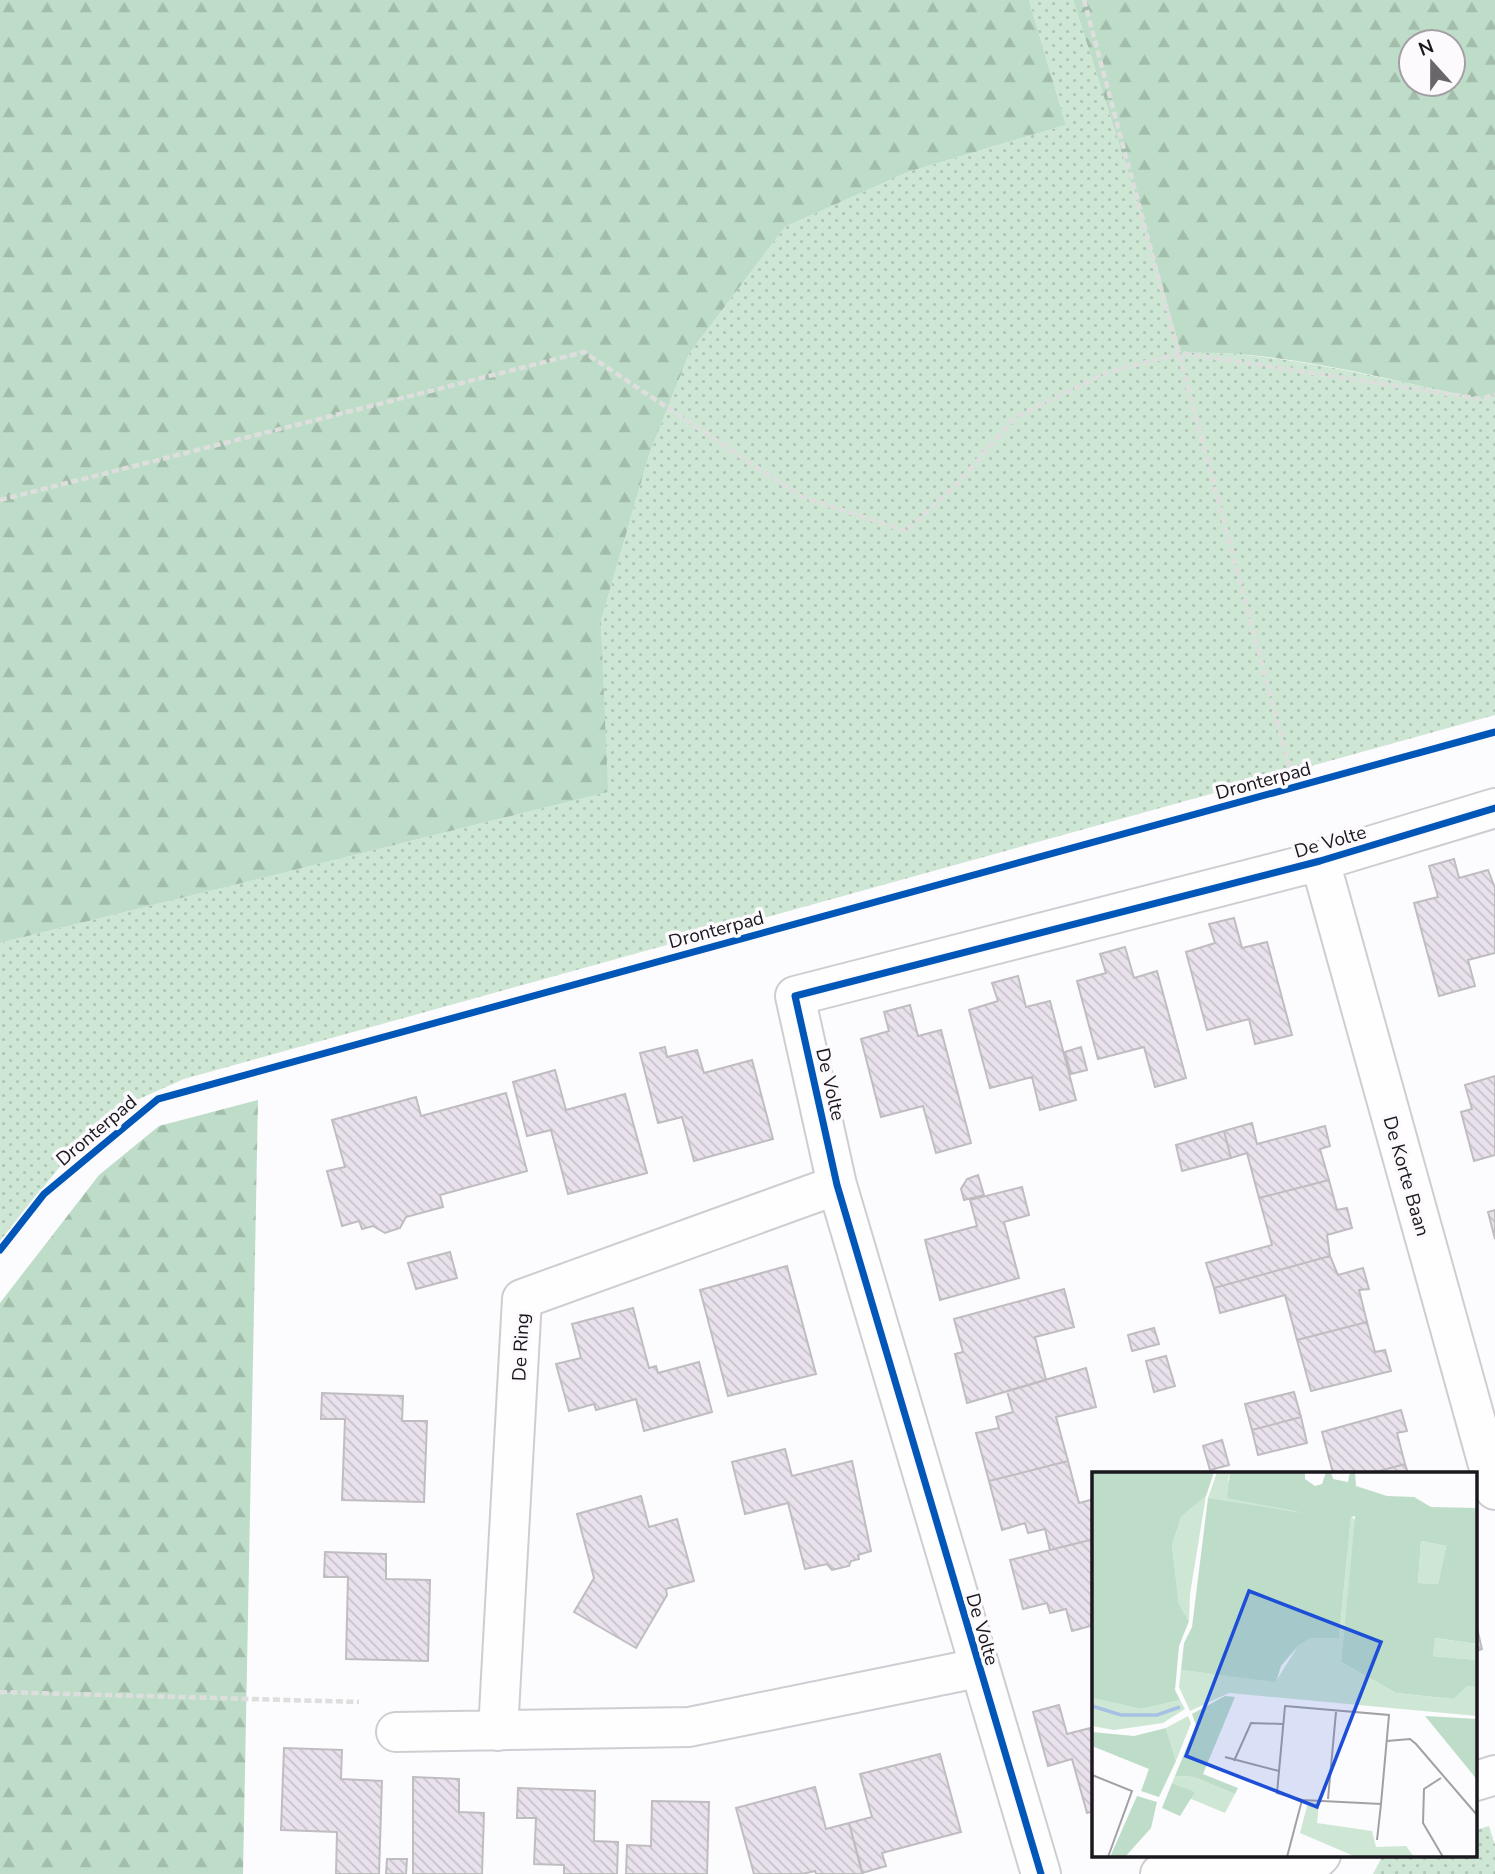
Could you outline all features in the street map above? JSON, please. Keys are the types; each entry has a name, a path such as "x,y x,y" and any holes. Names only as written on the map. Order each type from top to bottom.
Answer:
{"street":[{"name":"De Volte","path":"1041,1874 837,1185 795,996 1320,861 1495,808"},
{"name":"De Korte Baan","path":"1320,861 1495,1490"},
{"name":"De Ring","path":"498,1731 522,1299 837,1185"},
{"path":"396,1732 689,1727 978,1668"},
{"path":"1478,1780 1495,1775"},
{"path":"1160,1874 1320,1862"}],"path":[{"path":"1084,0 1181,353 1295,787 1320,861"},
{"path":"0,500 584,352 800,496 906,531 956,485 1016,417 1106,373 1181,353 1481,399 1495,394"},
{"path":"0,1692 361,1702"}],"green space":[{"path":"0,0 1029,0 1066,125 908,172 785,227 689,354 649,455 601,621 608,792 0,943"},
{"path":"1029,0 1073,0 1141,213 1181,353 1219,353 1294,361 1481,399 1495,397 1495,715 184,1079 139,1099 84,1136 0,1242 0,943 607,792 601,621 649,455 689,354 785,227 908,172 1066,125"},
{"path":"1073,0 1495,0 1495,397 1481,399 1294,361 1219,353 1181,353 1141,213"},
{"path":"258,1100 243,1874 0,1874 0,1303 99,1175 159,1126"},
{"path":"1489,1826 1495,1845 1495,1874 1373,1874 1382,1857 1386,1856 1478,1856 1478,1829"}],"building":[{"path":"1454,859 1459,878 1488,870 1495,888 1495,953 1468,960 1475,986 1439,996 1414,903 1438,897 1429,866"},
{"path":"1234,918 1242,948 1267,942 1292,1035 1255,1044 1249,1019 1207,1030 1186,952 1215,943 1209,924"},
{"path":"1125,947 1134,978 1157,971 1186,1078 1155,1087 1144,1047 1098,1059 1077,981 1106,973 1100,954"},
{"path":"1018,976 1026,1007 1050,1001 1076,1100 1040,1110 1032,1077 990,1088 969,1010 998,1001 992,983"},
{"path":"910,1005 918,1036 941,1030 971,1143 936,1153 923,1106 881,1117 861,1039 889,1031 884,1012"},
{"path":"665,1047 667,1057 697,1050 704,1073 752,1060 773,1139 694,1161 682,1117 658,1123 640,1053"},
{"path":"1081,1047 1087,1070 1071,1074 1065,1052"},
{"path":"555,1070 566,1110 625,1094 647,1173 568,1194 551,1130 527,1136 513,1082"},
{"path":"1495,1076 1495,1155 1474,1161 1461,1112 1472,1109 1465,1085"},
{"path":"506,1093 527,1171 440,1195 443,1207 406,1217 400,1228 385,1233 373,1226 362,1229 359,1221 342,1226 327,1171 345,1167 332,1120 416,1097 421,1116"},
{"path":"1252,1123 1257,1144 1325,1126 1330,1146 1320,1149 1329,1180 1259,1198 1247,1153 1231,1158 1224,1131"},
{"path":"1224,1131 1231,1158 1182,1171 1176,1145"},
{"path":"978,1175 984,1195 964,1200 961,1189 967,1179"},
{"path":"1329,1180 1337,1210 1347,1208 1352,1228 1327,1235 1330,1256 1214,1288 1206,1263 1272,1245 1259,1198"},
{"path":"1022,1187 1029,1215 1004,1222 1019,1278 940,1300 925,1240 977,1226 970,1200"},
{"path":"1495,1210 1495,1239 1488,1212"},
{"path":"450,1252 457,1278 416,1289 408,1263"},
{"path":"1330,1256 1338,1275 1363,1268 1369,1289 1359,1290 1367,1322 1297,1340 1285,1295 1220,1313 1214,1288"},
{"path":"787,1266 816,1374 728,1396 700,1290"},
{"path":"1064,1289 1074,1327 1035,1337 1046,1380 967,1403 955,1354 963,1352 954,1319"},
{"path":"633,1308 649,1368 656,1366 658,1373 699,1362 712,1412 644,1431 636,1399 596,1410 594,1404 569,1411 556,1364 581,1358 572,1324"},
{"path":"1367,1322 1375,1352 1385,1350 1391,1371 1311,1391 1297,1340"},
{"path":"1154,1328 1159,1344 1132,1351 1128,1335"},
{"path":"1166,1356 1175,1386 1154,1392 1146,1361"},
{"path":"1086,1368 1096,1407 1056,1417 1068,1461 989,1481 976,1433 999,1428 996,1417 1013,1412 1007,1391"},
{"path":"1294,1392 1301,1417 1252,1430 1245,1404"},
{"path":"322,1393 403,1396 402,1421 427,1421 424,1502 342,1500 345,1419 321,1419"},
{"path":"1401,1410 1407,1431 1397,1433 1405,1464 1376,1472 1333,1472 1322,1432"},
{"path":"1301,1417 1307,1443 1258,1455 1252,1430"},
{"path":"1222,1440 1229,1465 1210,1470 1203,1446"},
{"path":"785,1449 792,1476 852,1461 871,1551 858,1555 859,1559 851,1561 849,1566 832,1570 827,1564 805,1569 788,1503 745,1514 732,1462"},
{"path":"1068,1461 1079,1503 1092,1500 1092,1540 1050,1550 1045,1529 1028,1533 1025,1523 1002,1530 989,1481"},
{"path":"1405,1464 1408,1472 1376,1472"},
{"path":"641,1496 649,1527 677,1519 694,1581 666,1589 667,1595 636,1648 574,1612 594,1578 577,1514"},
{"path":"1092,1540 1092,1626 1072,1631 1066,1609 1050,1613 1047,1603 1023,1609 1010,1560"},
{"path":"325,1552 386,1554 386,1579 430,1580 428,1661 346,1659 348,1577 324,1577"},
{"path":"1478,1632 1482,1649 1478,1650"},
{"path":"1059,1705 1067,1734 1092,1728 1092,1812 1087,1813 1072,1759 1048,1766 1033,1712"},
{"path":"284,1748 342,1750 341,1779 382,1781 379,1874 336,1874 337,1832 281,1830"},
{"path":"940,1754 961,1832 882,1853 886,1866 862,1873 849,1823 872,1817 860,1774"},
{"path":"413,1777 459,1779 459,1812 484,1813 482,1874 413,1874"},
{"path":"815,1787 826,1829 849,1823 863,1874 816,1874 815,1871 802,1874 754,1874 736,1808"},
{"path":"518,1788 595,1791 594,1841 618,1842 617,1874 564,1874 564,1865 534,1864 536,1818 517,1818"},
{"path":"652,1801 709,1802 707,1874 626,1874 627,1845 651,1846"},
{"path":"387,1859 407,1859 406,1874 386,1874"}],"cycle path":[{"name":"Dronterpad","path":"0,1250 44,1194 158,1099 1495,732"},
{"path":"1041,1874 837,1185 795,996 1320,861 1495,808"}]}
